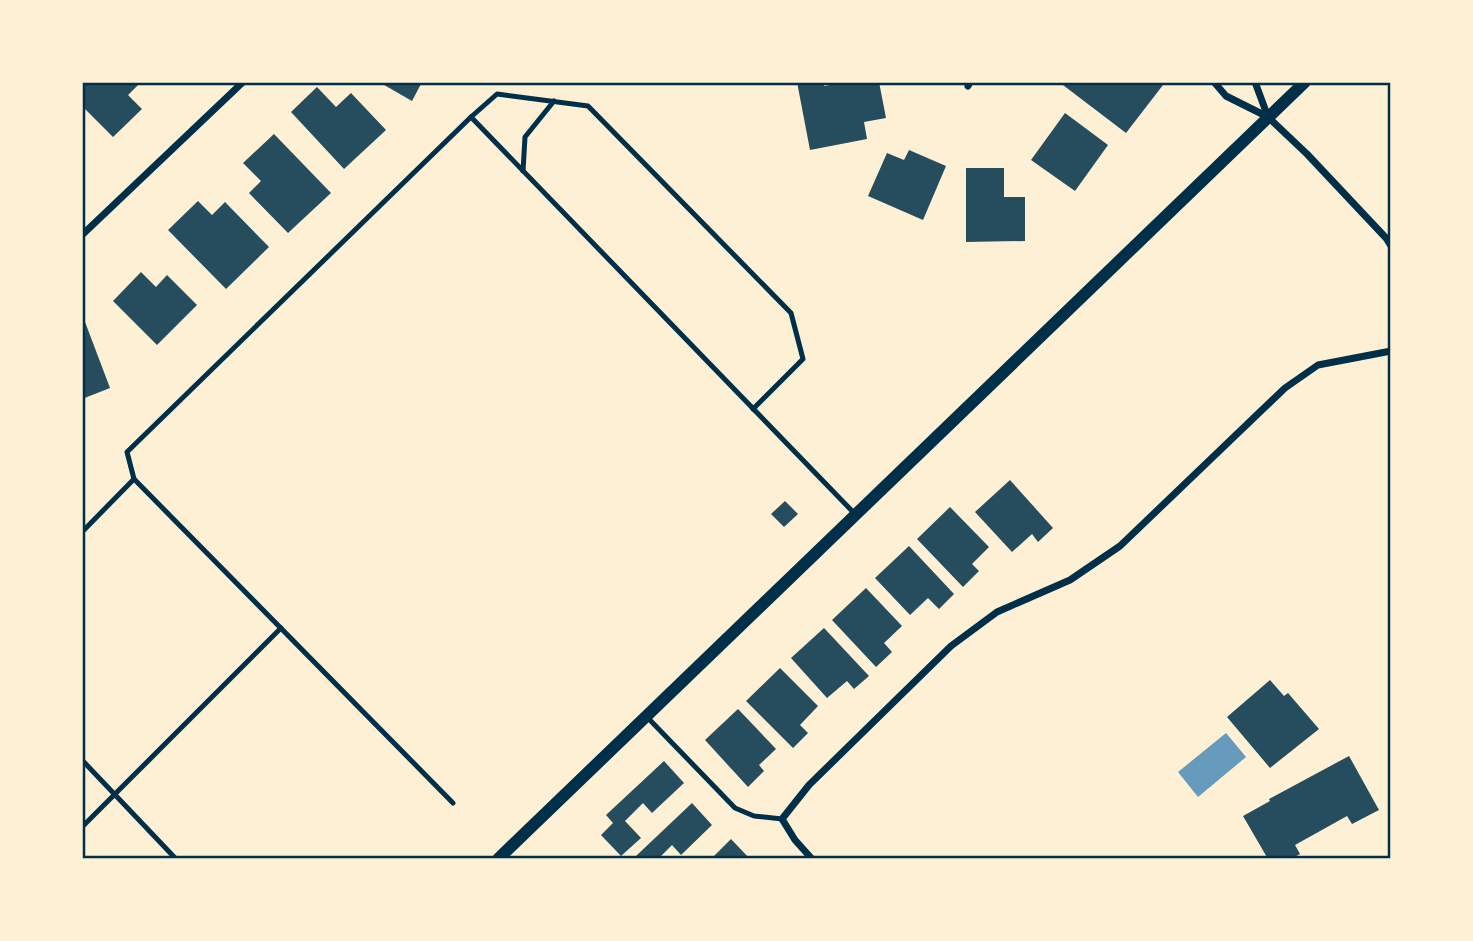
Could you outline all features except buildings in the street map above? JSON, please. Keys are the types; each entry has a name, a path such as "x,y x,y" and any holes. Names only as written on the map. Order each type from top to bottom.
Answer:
{"street":[{"path":"82,235 243,82"},
{"path":"1214,82 1227,96 1268,117 1307,154 1391,246"},
{"path":"1255,82 1268,117"},
{"path":"498,859 1305,82"},
{"path":"812,859 795,840 782,819 809,785 951,646 997,612 1070,580 1120,546 1284,388 1318,365 1391,351"}],"lane":[{"path":"453,803 134,479 127,452 497,94 588,106 791,313 803,359 753,409"},
{"path":"523,171 525,137 554,101"},
{"path":"471,117 857,516"},
{"path":"82,532 134,479"},
{"path":"82,827 116,796 281,628"},
{"path":"646,716 735,808 754,816 782,819"},
{"path":"82,760 176,859"}],"water":[{"path":"1226,733 1246,757 1198,797 1178,772"}]}
